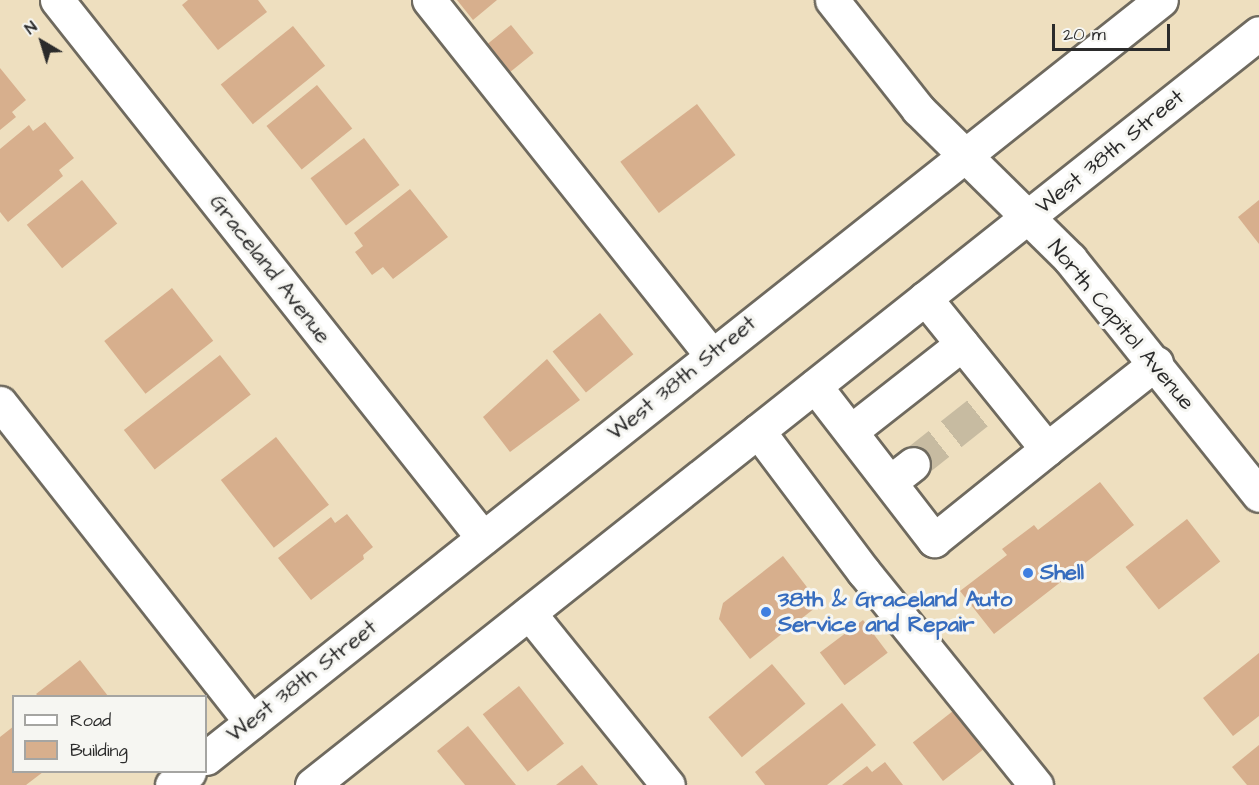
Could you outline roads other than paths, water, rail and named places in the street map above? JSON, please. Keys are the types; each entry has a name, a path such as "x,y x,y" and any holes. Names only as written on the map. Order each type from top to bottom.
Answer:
{"main road":[{"name":"Graceland Avenue","path":"57,0 483,538"},
{"path":"429,0 711,355"},
{"name":"North Capitol Avenue","path":"832,0 918,109 1070,259 1156,363 1259,495"},
{"name":"West 38th Street","path":"207,757 1161,0"},
{"name":"West 38th Street","path":"312,785 1259,33"},
{"path":"925,298 962,344 994,400 1047,449"},
{"path":"851,431 962,344"},
{"path":"816,386 851,431 901,473 934,540 1156,363"},
{"path":"0,403 251,722"},
{"path":"758,431 864,572 1036,785"},
{"path":"529,613 668,785"},
{"path":"172,785 187,773"}],"tunnel":[{"path":"913,464 985,407"}],"place":[{"name":"Shell","path":"1028,573"},
{"name":"38th & Graceland Auto Service and Repair","path":"766,612"}]}
